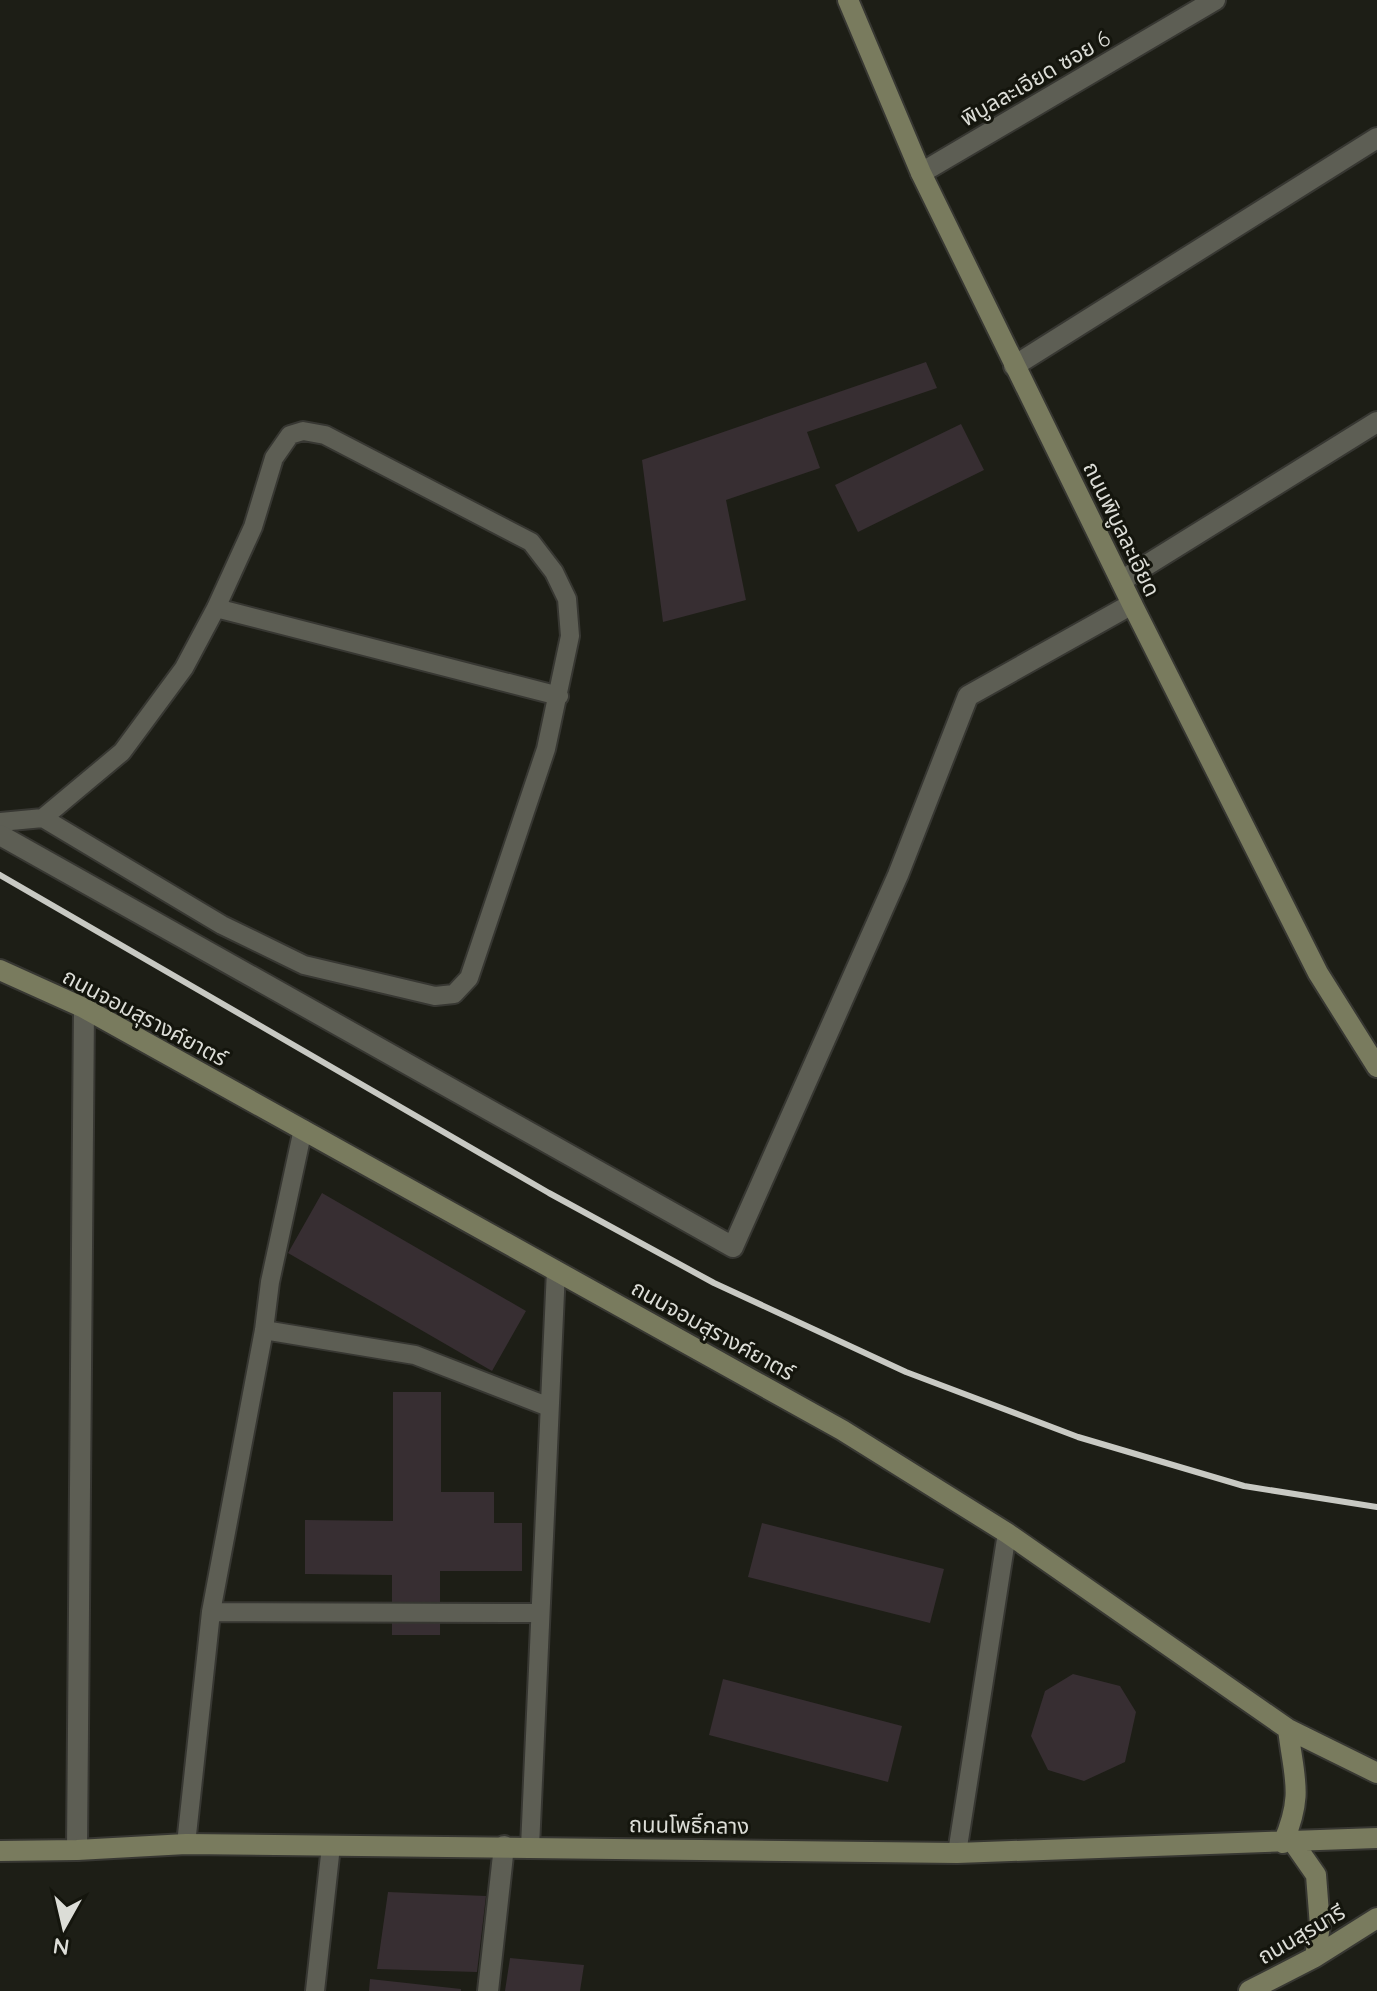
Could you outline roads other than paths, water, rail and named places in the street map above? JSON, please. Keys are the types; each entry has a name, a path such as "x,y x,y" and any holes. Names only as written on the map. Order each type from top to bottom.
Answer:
{"main road":[{"name":"ถนนพิบูลละเอียด","path":"848,0 921,173 1014,366 1318,973 1377,1067"},
{"name":"ถนนจอมสุรางค์ยาตร์","path":"0,970 84,1008 842,1430 1007,1533 1288,1729 1377,1773"},
{"path":"1288,1729 1297,1784 1295,1815 1288,1842 1316,1875 1320,1926 1315,1957"},
{"name":"ถนนโพธิ์กลาง","path":"0,1851 186,1844 957,1853 1377,1838"},
{"name":"ถนนสุรนารี","path":"1249,1991 1315,1957 1377,1918"}],"street":[{"name":"พิบูลละเอียด ซอย 6","path":"921,173 1215,0"},
{"path":"1014,366 1377,138"},
{"path":"1121,581 1377,422"},
{"path":"0,835 733,1247 898,875 968,696 1132,604"},
{"path":"77,1850 84,1008"},
{"path":"488,1991 504,1846"}],"lane":[{"path":"0,822 43,818 122,752 184,668 216,608 253,527 274,458 290,435 303,431 325,435 531,542 554,572 567,599 570,636 546,749 469,978 454,994 435,996 304,965 222,925 43,818"},
{"path":"216,608 559,696"},
{"path":"186,1844 211,1612 264,1330 270,1282 303,1129"},
{"path":"530,1847 556,1270"},
{"path":"264,1330 415,1355 549,1407"},
{"path":"957,1853 1007,1533"},
{"path":"211,1612 539,1613"},
{"path":"315,1991 331,1846"}],"railway":[{"path":"0,875 549,1193 714,1283 906,1372 1078,1437 1244,1486 1377,1507"}]}
